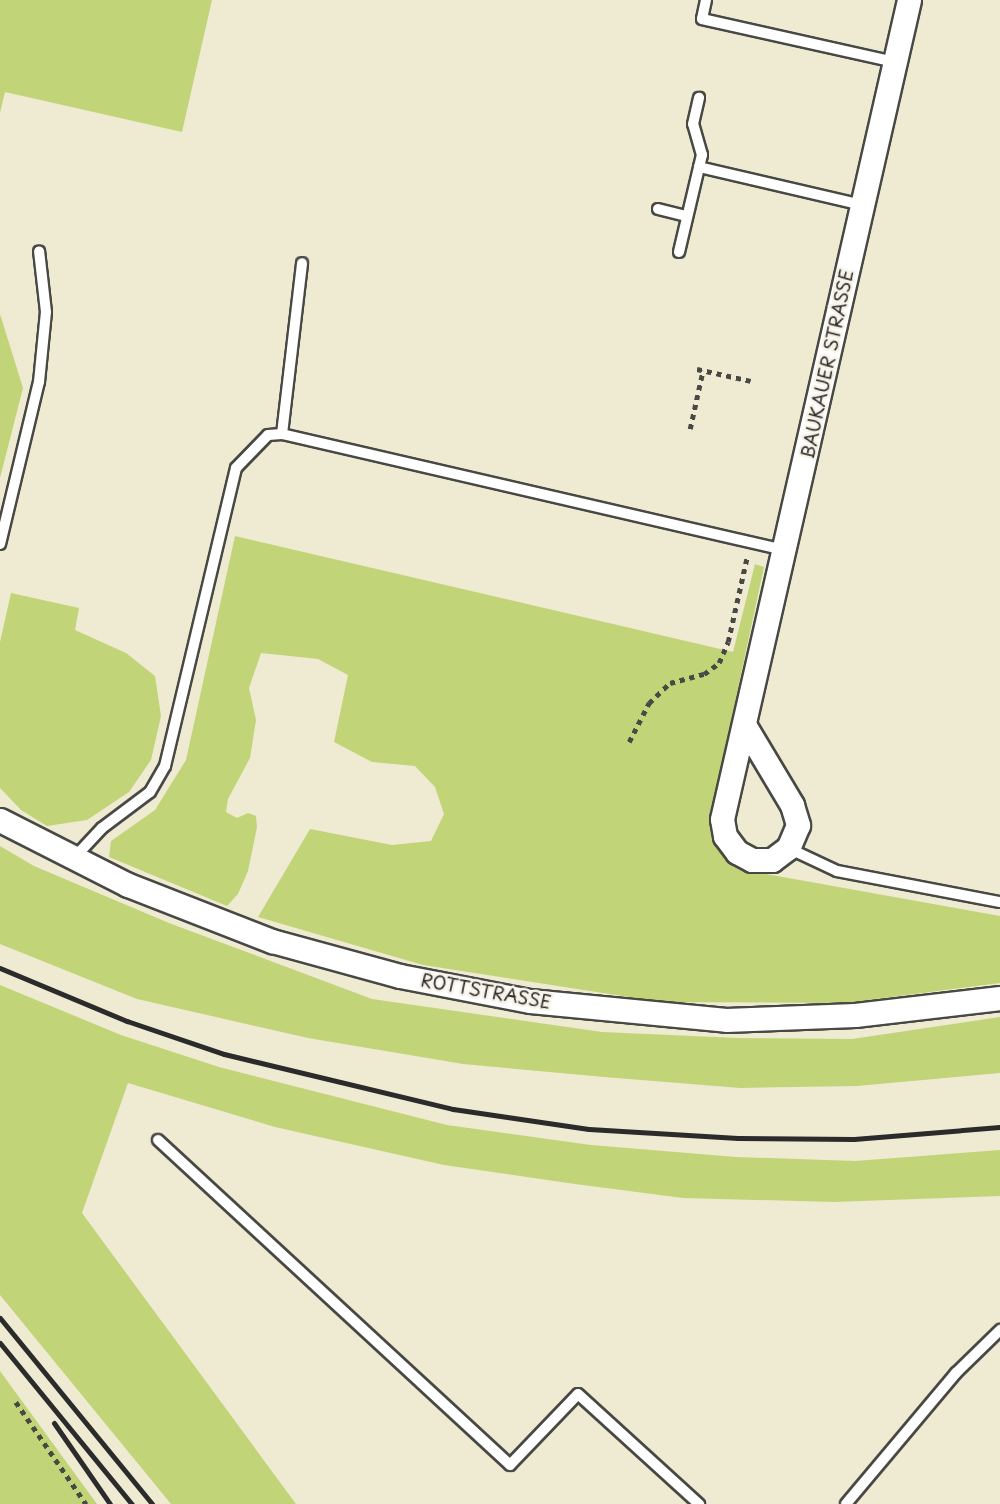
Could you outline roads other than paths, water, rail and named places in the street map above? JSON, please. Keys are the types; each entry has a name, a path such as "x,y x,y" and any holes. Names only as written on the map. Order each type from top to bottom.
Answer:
{"street":[{"name":"BAUKAUER STRASSE","path":"788,848 772,860 752,860 737,852 725,836 722,819 746,728 908,0"},
{"path":"746,728 792,804 798,825 788,848"},
{"name":"ROTTSTRASSE","path":"0,820 73,859 272,941 400,976 530,1001 726,1020 855,1016 1000,998"}],"lane":[{"path":"706,0 702,19 895,62"},
{"path":"679,252 702,155 693,124 699,98"},
{"path":"699,167 862,205"},
{"path":"658,209 687,216"},
{"path":"0,544 39,382 46,312 39,251"},
{"path":"282,434 302,263"},
{"path":"73,859 103,828 150,792 165,766 236,468 258,443 282,434 786,550"},
{"path":"788,848 837,871 1000,902"},
{"path":"158,1140 510,1465 578,1394 699,1504"},
{"path":"846,1504 956,1373 1000,1330"}],"railway":[{"path":"0,968 127,1021 224,1054 453,1109 589,1129 738,1138 854,1139 1000,1127"},
{"path":"0,1318 152,1504"},
{"path":"0,1343 132,1504"},
{"path":"54,1423 110,1504"}]}
